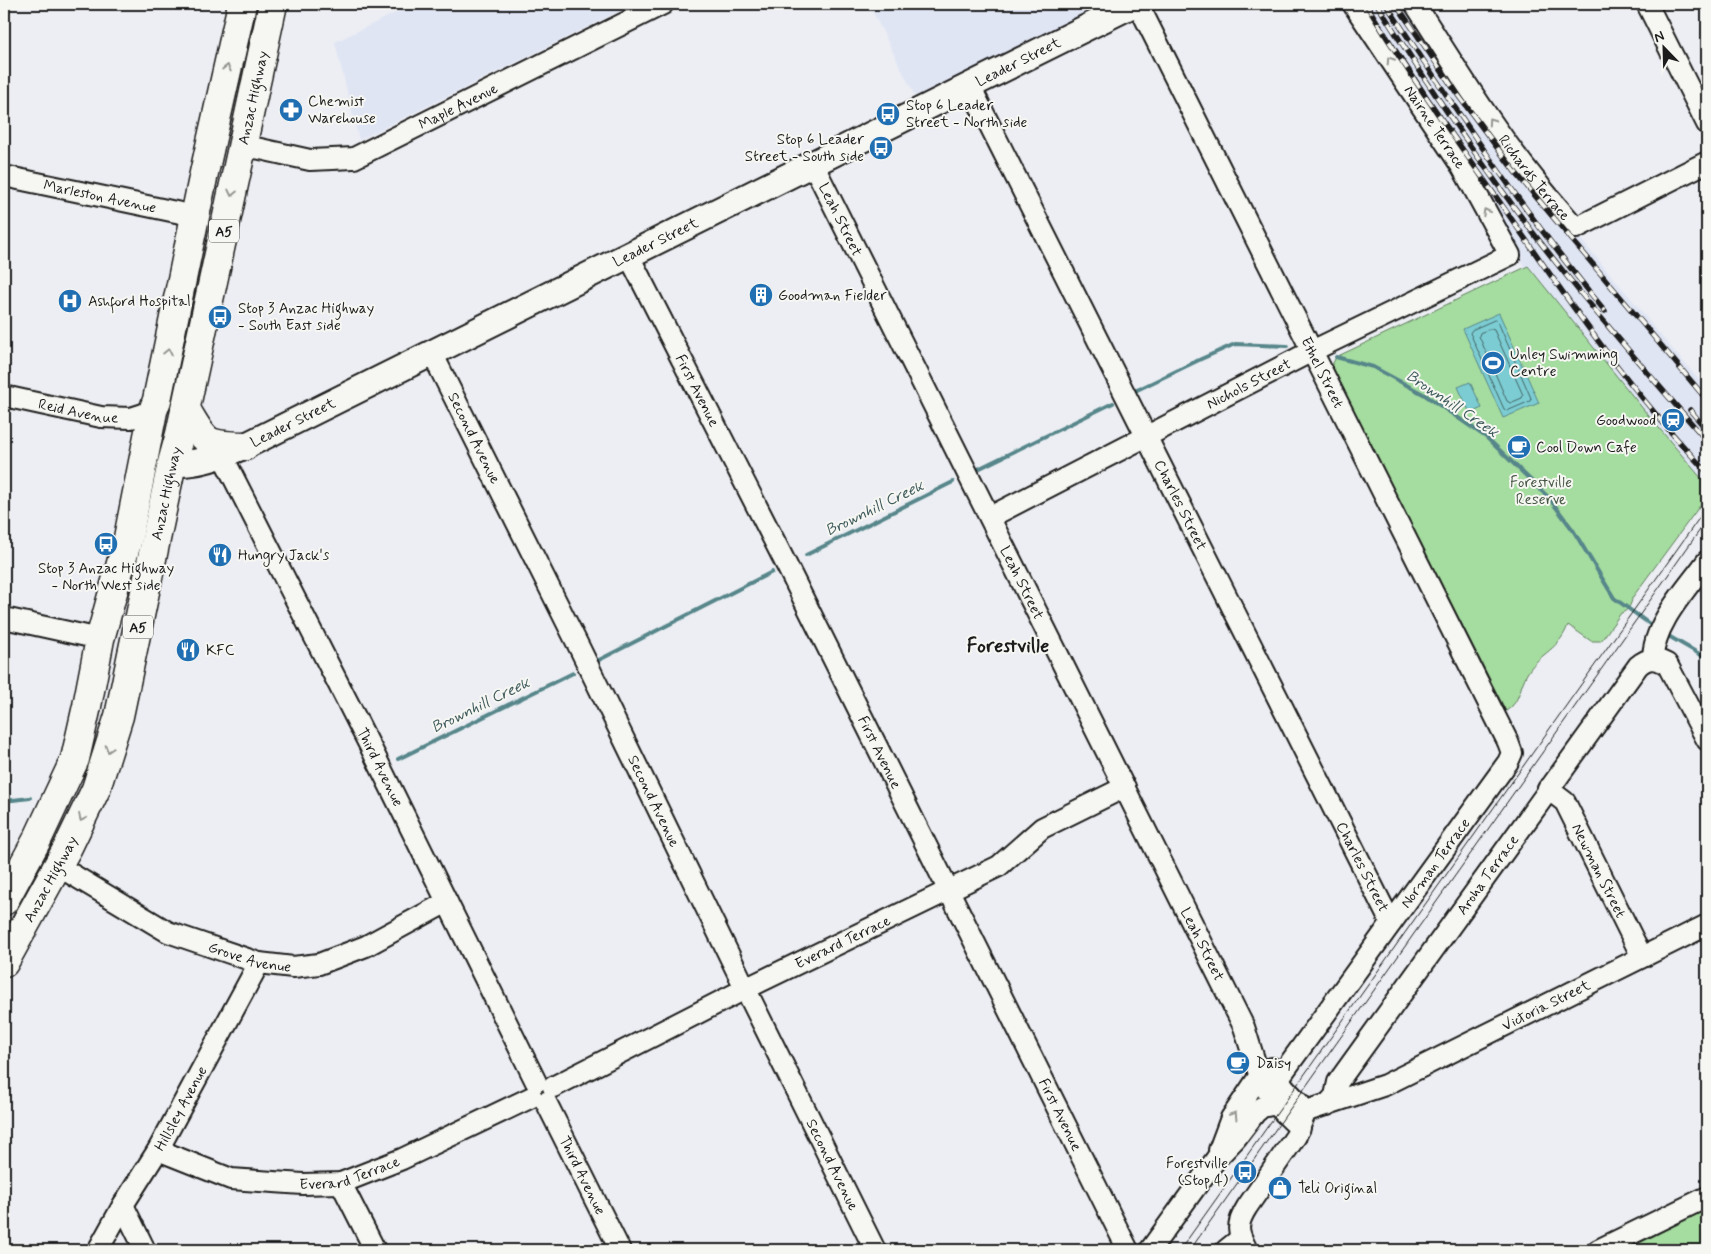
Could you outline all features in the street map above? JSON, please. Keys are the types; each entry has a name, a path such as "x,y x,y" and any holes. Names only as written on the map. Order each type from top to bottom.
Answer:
{"highway":[{"name":"Anzac Highway","path":"4,901 38,838 75,759 100,639 128,538 216,116 242,4"},
{"name":"Anzac Highway","path":"4,963 58,866 96,789 119,716 172,462 206,316 273,4"},
{"path":"216,116 232,139 242,146"},
{"path":"204,173 214,158 228,148 242,146"},
{"path":"176,310 206,316"},
{"path":"128,538 148,492 172,462 163,455 157,439 155,405"},
{"path":"185,408 206,441 233,450"},
{"path":"92,680 104,687 113,687 119,683 130,667"},
{"path":"79,740 88,723 99,709 104,706 112,708 119,716"}],"main road":[{"name":"Leader Street","path":"172,462 186,464 233,450 629,256 1134,4"}],"street":[{"name":"Maple Avenue","path":"242,146 310,160 354,158 663,4"},
{"name":"Ethel Street","path":"1138,4 1508,742"},
{"name":"Nairne Terrace","path":"1353,4 1462,167 1510,255"},
{"name":"Richards Terrace","path":"1415,4 1508,145 1536,182 1576,228 1707,162"},
{"path":"1647,4 1707,124"},
{"name":"Charles Street","path":"970,86 1391,923"},
{"name":"Leah Street","path":"813,164 1269,1076 1276,1104 1302,1120"},
{"name":"Marleston Avenue","path":"4,176 196,216"},
{"name":"Nichols Street","path":"990,517 1312,351 1510,255"},
{"name":"First Avenue","path":"629,256 779,550 1128,1250"},
{"name":"Second Avenue","path":"432,353 585,658 745,989 875,1250"},
{"name":"Reid Avenue","path":"4,396 101,417 131,418 155,405"},
{"name":"Third Avenue","path":"233,450 373,752 620,1250"},
{"path":"1707,562 1665,619 1655,655 1667,664 1673,672 1707,740"},
{"path":"4,618 100,639"},
{"name":"Aroha Terrace","path":"1327,1105 1335,1096 1338,1082 1548,789 1638,666 1644,660 1655,655"},
{"name":"Norman Terrace","path":"1216,1159 1231,1118 1269,1076 1391,923 1508,762 1512,753 1508,742"},
{"name":"Everard Terrace","path":"158,1150 231,1179 303,1184 341,1183 402,1159 542,1092 745,989 1000,866 1042,828 1125,787"},
{"name":"Newman Street","path":"1548,789 1565,802 1642,957"},
{"name":"Grove Avenue","path":"58,866 168,932 258,963 293,967 319,964 366,946 447,902"},
{"name":"Victoria Street","path":"1302,1120 1337,1114 1385,1084 1707,925"},
{"name":"Hillsley Avenue","path":"98,1250 123,1205 158,1150 258,963"},
{"name":"Leah Street","path":"1269,1076 1300,1104 1302,1120"},
{"name":"Victoria Street","path":"1302,1120 1327,1105 1385,1084"},
{"name":"Norman Terrace","path":"1150,1250 1216,1159 1231,1144 1257,1111 1265,1106 1276,1104"},
{"path":"1238,1246 1238,1228 1243,1212 1293,1141 1302,1120"},
{"path":"341,1183 375,1250"},
{"path":"1598,1250 1707,1197"},
{"path":"123,1205 145,1250"}],"shaded area":[{"path":"414,4 634,4 359,140 335,42"},
{"path":"869,4 1106,4 916,98"},
{"path":"1360,4 1410,4 1522,170 1707,389 1707,485 1528,266 1525,268 1470,165"}],"green space":[{"name":"Forestville Reserve","path":"1528,266 1707,485 1707,496 1632,598 1629,607 1621,613 1601,641 1591,641 1568,625 1555,646 1533,665 1525,677 1517,698 1506,711 1331,367 1336,357"},
{"path":"1707,1209 1707,1250 1626,1250"}],"water":[{"path":"1499,313 1539,403 1503,418 1463,329"},
{"path":"1470,382 1482,408 1470,413 1458,387"}],"waterway":[{"name":"Brownhill Creek","path":"1137,390 1235,344 1287,346"},
{"name":"Brownhill Creek","path":"1336,357 1373,367 1425,395 1486,437 1549,498 1573,530 1614,598 1655,628"},
{"name":"Brownhill Creek","path":"974,471 1113,403"},
{"name":"Brownhill Creek","path":"806,555 953,482"},
{"name":"Brownhill Creek","path":"599,660 772,572"},
{"name":"Brownhill Creek","path":"1665,634 1707,657"},
{"name":"Brownhill Creek","path":"398,759 573,673"},
{"name":"Brownhill Creek","path":"4,801 30,798"}],"tram line":[{"path":"1180,1250 1707,507"},
{"path":"1190,1250 1707,520"}],"railway":[{"path":"1366,4 1434,109 1577,312 1653,411 1707,472"},
{"path":"1377,4 1458,127 1522,218 1604,321 1707,441"},
{"path":"1386,4 1519,199 1605,311"},
{"path":"1396,4 1458,95 1516,173 1707,400"},
{"path":"1690,410 1707,430"}],"place":[{"name":"Chemist Warehouse","path":"291,110"},
{"name":"Stop 6 Leader Street - North side","path":"888,114"},
{"name":"Stop 6 Leader Street - South side","path":"881,148"},
{"name":"Goodman Fielder","path":"761,295"},
{"name":"Ashford Hospital","path":"70,301"},
{"name":"Stop 3 Anzac Highway - South East side","path":"220,317"},
{"name":"Unley Swimming Centre","path":"1493,363"},
{"name":"Goodwood","path":"1673,420"},
{"name":"Cool Down Cafe","path":"1519,447"},
{"name":"Stop 3 Anzac Highway - North West side","path":"106,544"},
{"name":"Hungry Jack's","path":"220,555"},
{"name":"KFC","path":"188,650"},
{"name":"Daisy","path":"1238,1063"},
{"name":"Forestville (Stop 4)","path":"1245,1172"},
{"name":"Teli Original","path":"1280,1188"}],"district":[{"name":"Forestville","path":"1008,645"}]}
